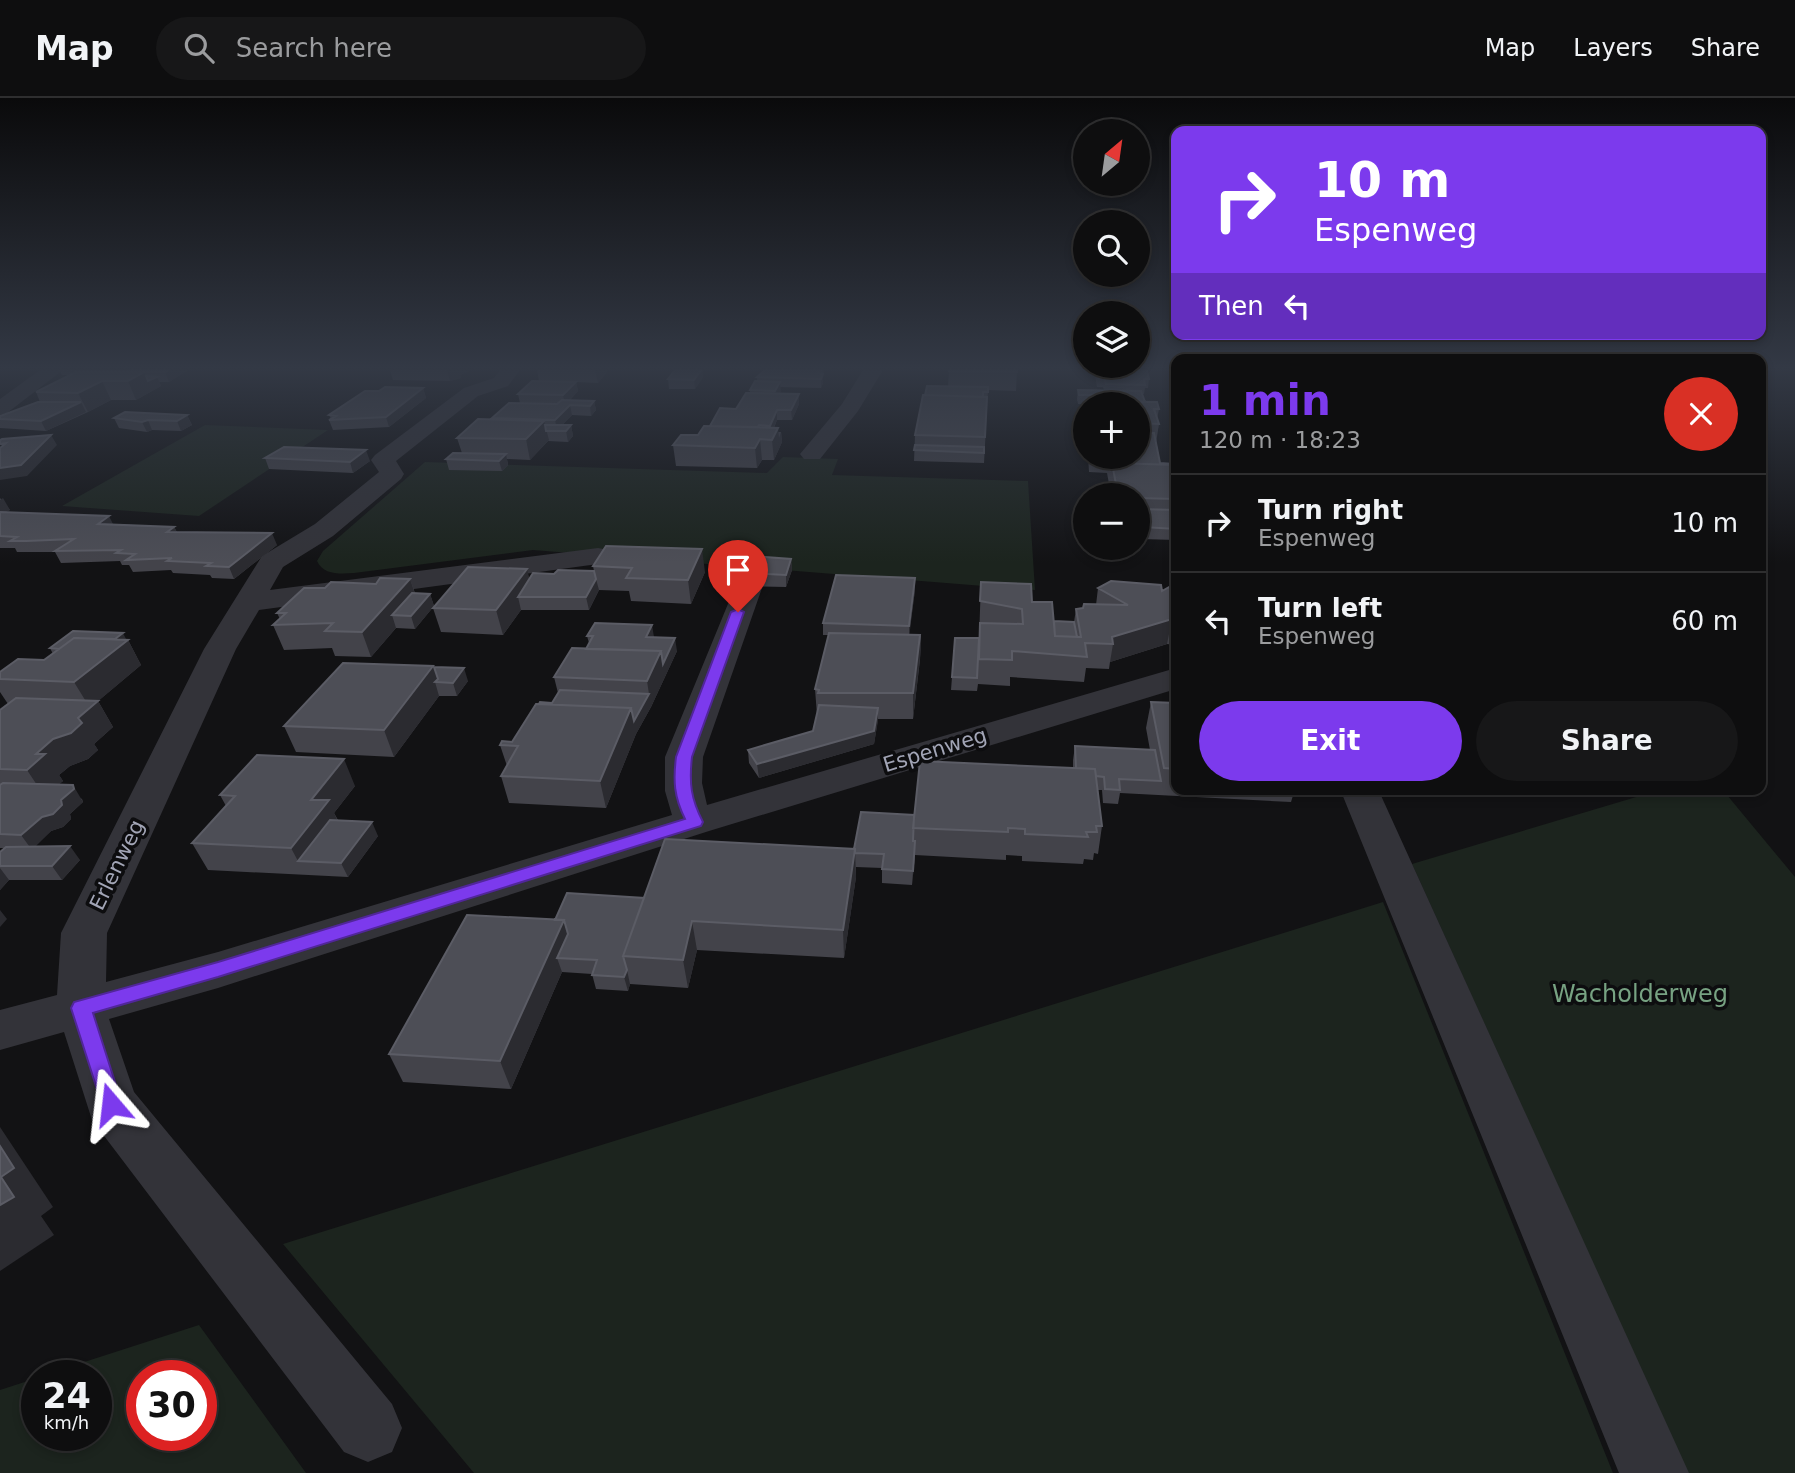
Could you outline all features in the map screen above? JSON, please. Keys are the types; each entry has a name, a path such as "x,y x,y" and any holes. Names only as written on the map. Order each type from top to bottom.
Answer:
{"street":[{"name":"Erlenweg","path":"368,1428 111,1104 81,1008 84,933 220,649 272,562 324,530 392,474 383,460 416,434"},
{"path":"812,454 829,434"},
{"path":"250,602 598,556"},
{"path":"695,822 685,803 681,782 684,757 747,589"},
{"name":"Espenweg","path":"0,1030 231,966 695,822 1171,679"},
{"path":"1362,795 1654,1473"}],"green space":[{"path":"189,434 322,434 199,516 62,506"},
{"path":"783,457 838,459 832,475 1028,481 1035,590 533,550 349,573 328,571 317,561 323,551 425,462 767,473"},
{"name":"Wacholderweg","path":"1643,795 1727,795 1795,877 1795,1473 1688,1473 1412,864"},
{"path":"1383,902 1613,1473 474,1473 283,1244"},
{"path":"199,1325 306,1473 0,1473 0,1390 21,1383 21,1451 112,1451 112,1360 90,1360"}],"building":[{"path":"461,434 531,434 526,439 457,438"},
{"path":"775,434 772,440 760,439 755,448 673,445 681,435"},
{"path":"915,434 985,434 985,437"},
{"path":"1150,434 1154,434 1160,463 1171,465 1150,464"},
{"path":"51,435 21,465 0,468 0,448 6,443 0,444 0,440"},
{"path":"915,445 984,447 984,453 914,450"},
{"path":"284,447 366,450 350,462 265,458"},
{"path":"453,453 506,454 499,461 446,459"},
{"path":"1150,464 1171,465 1171,499 1150,498 1150,483 1116,483 1113,469 1150,469"},
{"path":"1150,509 1171,510 1171,529 1150,527"},
{"path":"0,512 109,516 98,524 174,527 167,532 272,533 229,567 206,566 211,563 167,561 172,558 126,560 135,554 116,553 121,550 55,551 74,539 10,541 17,537 0,536"},
{"path":"606,546 702,549 688,580 626,578 632,568 593,566"},
{"path":"752,556 791,559 786,575 745,573"},
{"path":"468,567 527,569 496,610 433,608"},
{"path":"558,570 594,571 596,579 586,597 518,597 533,573 554,574"},
{"path":"836,575 915,578 909,626 823,623"},
{"path":"380,578 410,579 362,632 325,631 333,623 273,625 286,613 277,613 304,588 325,588 331,582 376,584"},
{"path":"1111,581 1161,585 1162,591 1171,586 1171,619 1112,637 1113,644 1085,643 1087,657 1012,651 1012,660 979,659 980,623 1023,624 1022,609 980,601 981,582 1031,584 1032,602 1052,602 1055,636 1081,637 1076,609 1083,608 1084,604 1128,605 1098,588"},
{"path":"412,593 430,594 411,616 392,615"},
{"path":"1054,621 1074,622 1077,637 1055,636"},
{"path":"595,623 652,625 646,637 675,638 663,664 661,651 586,649 593,636 587,636"},
{"path":"73,631 123,633 115,639 74,638 59,649 50,648"},
{"path":"829,633 920,635 913,693 818,693 819,690 815,689"},
{"path":"74,638 128,640 74,682 0,679 0,672 18,659 44,660"},
{"path":"955,638 979,638 977,678 952,677"},
{"path":"572,648 661,651 647,681 554,677"},
{"path":"343,663 433,666 384,730 284,726"},
{"path":"434,667 464,668 453,683 435,682 438,679"},
{"path":"560,690 649,694 634,721 631,708 539,704 552,703"},
{"path":"16,698 98,701 78,718 82,723 71,733 53,739 36,754 45,754 27,770 0,769 0,710"},
{"path":"1151,702 1171,703 1171,769 1164,768"},
{"path":"536,704 631,708 600,781 501,776 518,746 500,745 502,741 512,742"},
{"path":"819,705 878,708 874,731 757,764 748,750 813,731"},
{"path":"1075,746 1155,750 1161,781 1119,779 1120,790 1105,789 1104,777 1096,776 1095,769 1076,768"},
{"path":"257,755 344,759 311,800 329,800 291,848 192,843 235,796 220,795"},
{"path":"920,761 1095,769 1102,826 1096,826 1097,832 1086,832 1088,837 1025,834 1025,829 1008,828 1008,832 913,828"},
{"path":"0,785 73,785 74,789 61,800 62,805 53,814 42,817 21,835 0,834"},
{"path":"861,812 914,815 913,871 882,869 884,854 855,853"},
{"path":"330,820 372,822 341,863 298,861"},
{"path":"665,839 855,849 843,930 692,921 683,960 623,956"},
{"path":"70,846 52,866 0,866 0,852 6,847"},
{"path":"567,893 644,898 623,956 627,970 624,977 592,975 597,960 557,958 568,934 564,920 555,920"},
{"path":"467,915 564,920 500,1061 389,1054"},
{"path":"0,1146 14,1168 1,1177 14,1197 0,1205"}],"route":[{"path":"111,1104 81,1008 218,970 695,822 685,803 681,782 684,757 738,612"}]}
